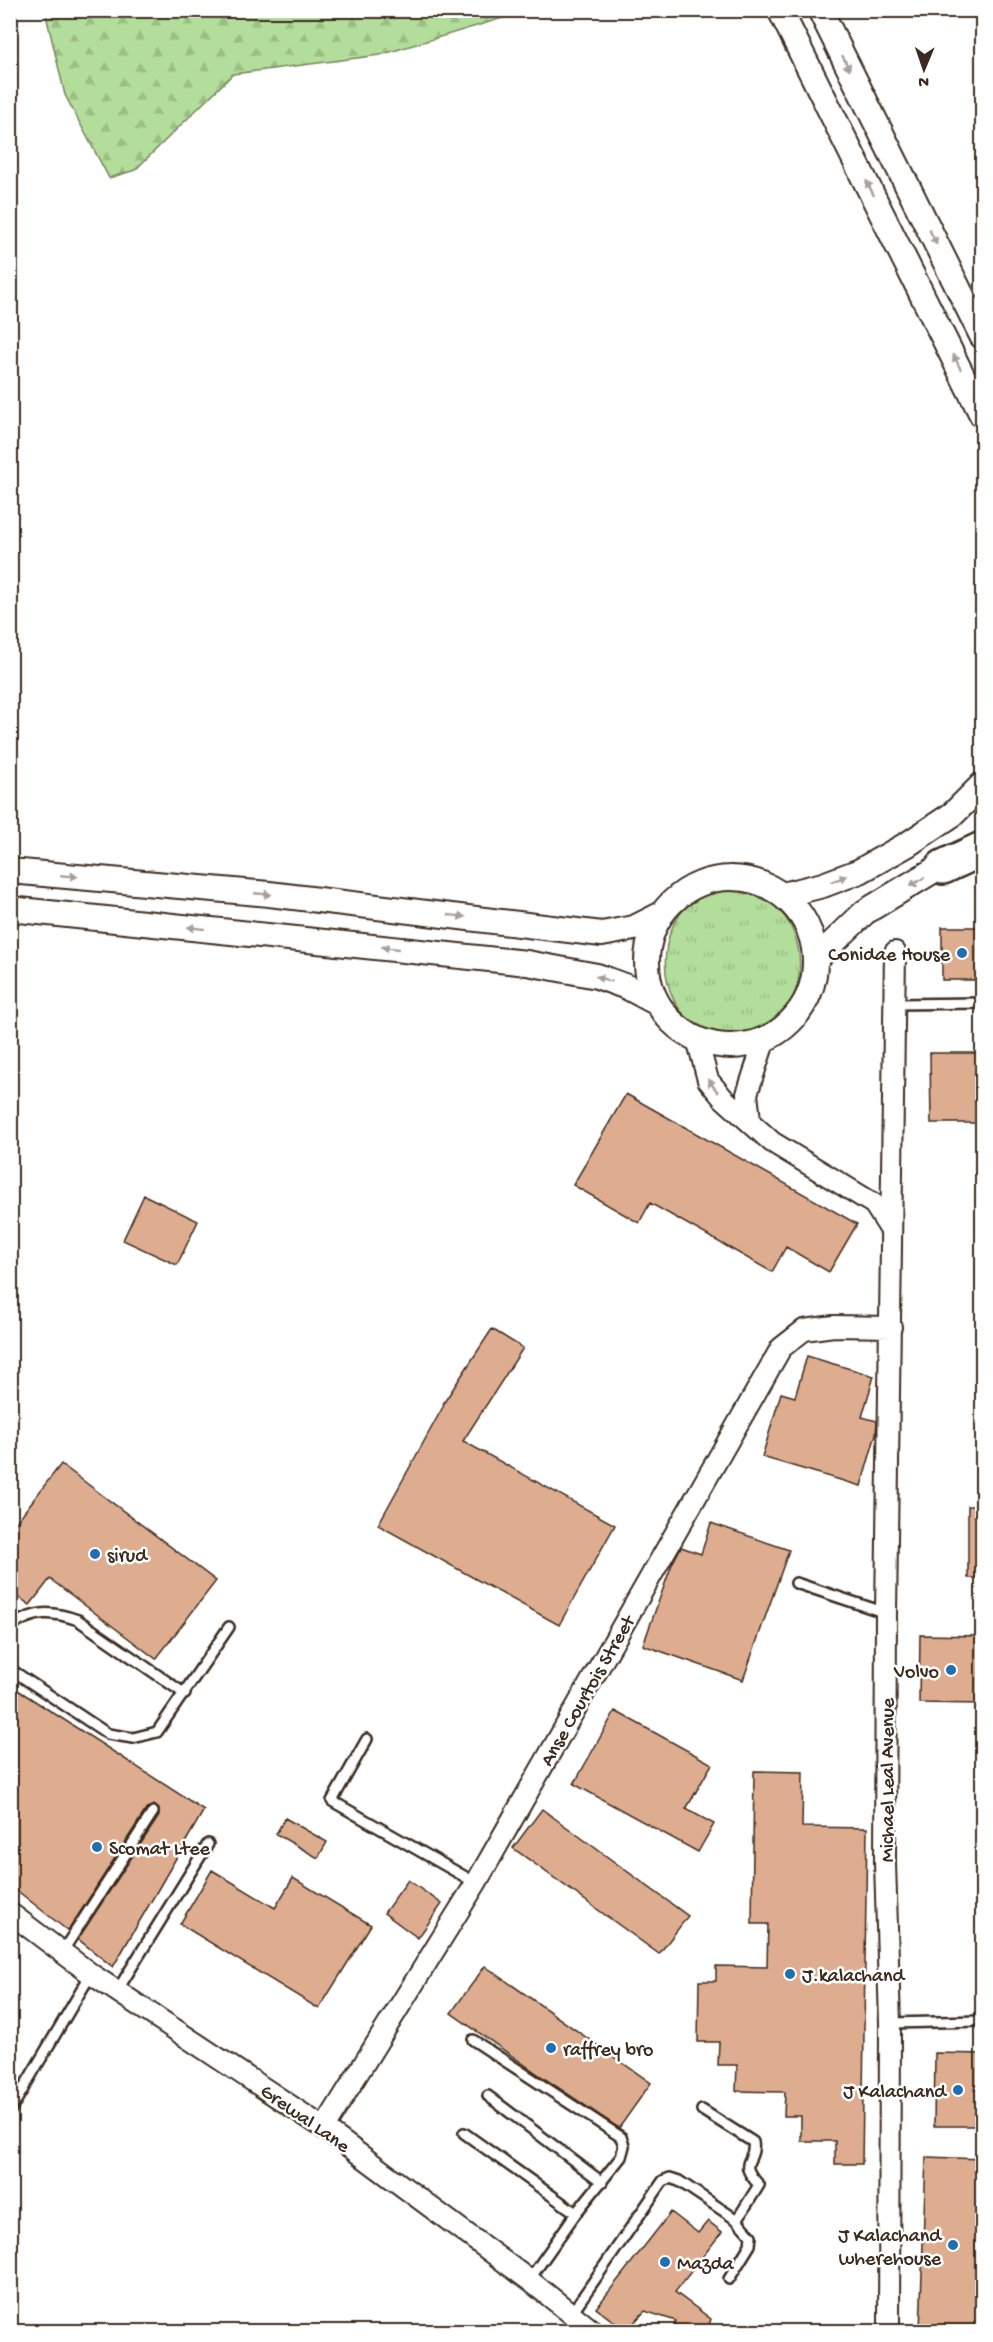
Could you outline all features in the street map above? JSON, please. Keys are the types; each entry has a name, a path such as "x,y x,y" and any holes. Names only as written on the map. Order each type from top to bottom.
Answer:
{"highway":[{"path":"943,867 982,849"}],"street":[{"path":"780,10 982,415"},
{"path":"820,10 982,336"},
{"path":"783,895 822,885 860,871 908,844 953,814 982,785"},
{"path":"816,959 865,912 943,867 982,836"},
{"path":"10,871 270,894 602,934 634,928 660,915"},
{"path":"740,878 762,884 783,895 806,923 813,941 816,959 814,979 808,998 797,1015 783,1029 765,1039 743,1045 720,1045 697,1039 674,1024 657,1003 649,981 646,959 650,936 660,915 675,898 695,886 717,879 740,878"},
{"path":"10,909 527,963 597,976 627,987 657,1003"},
{"name":"Michael Leal Avenue","path":"890,2331 890,2023 885,1863 890,1229 895,952"},
{"path":"697,1039 708,1080 723,1098 772,1142 874,1203 890,1229"},
{"path":"750,1120 747,1094 765,1039"},
{"name":"Anse Courtois Street","path":"324,2128 476,1883 781,1348 804,1330 834,1326 891,1327"},
{"name":"Grewal Lane","path":"10,1913 91,1974 324,2128 594,2331"}],"lane":[{"path":"895,1004 982,1004"},
{"path":"796,1583 886,1612"},
{"path":"10,1626 28,1616 57,1612 78,1620 185,1694"},
{"path":"10,1669 108,1734 133,1738 157,1731 185,1694 229,1627"},
{"path":"367,1739 332,1801 476,1883"},
{"path":"62,1952 153,1812"},
{"path":"117,1991 208,1844"},
{"path":"10,2111 91,1974"},
{"path":"890,2023 982,2021"},
{"path":"473,2040 621,2137 624,2146 621,2157 576,2213 529,2280"},
{"path":"488,2096 602,2182"},
{"path":"702,2110 753,2142 754,2149 747,2168 749,2174 759,2185 737,2220"},
{"path":"464,2133 576,2213"},
{"path":"572,2314 663,2181 670,2178 679,2181 737,2220 751,2236 750,2245 729,2278"}],"green space":[{"path":"45,10 526,11 380,55 233,74 135,170 109,178 65,95"},
{"path":"720,889 740,889 765,899 787,920 798,948 800,964 798,979 795,994 788,1007 771,1023 745,1035 718,1035 688,1019 675,1001 667,980 666,957 670,934 680,914 695,899"}],"building":[{"name":"Conidae House","path":"942,927 982,927 982,980 942,980"},
{"path":"930,1053 982,1053 982,1123 931,1123"},
{"path":"626,1094 857,1224 829,1272 786,1247 772,1272 650,1203 639,1223 573,1185"},
{"path":"144,1195 198,1221 177,1265 123,1240"},
{"path":"492,1329 523,1348 463,1441 615,1525 559,1625 378,1525 443,1404"},
{"path":"807,1356 874,1376 862,1417 877,1421 876,1434 861,1486 762,1457 781,1393 795,1397"},
{"name":"sirud","path":"61,1464 216,1581 156,1659 50,1579 30,1605 10,1591 10,1530"},
{"path":"968,1506 982,1506 982,1578 968,1578"},
{"path":"711,1523 789,1550 743,1680 643,1645 672,1564 681,1547 701,1554"},
{"name":"Volvo","path":"920,1635 982,1636 982,1704 919,1703"},
{"name":"Scomat Ltee","path":"10,1685 204,1810 113,1967 78,1939 159,1816 159,1809 154,1805 147,1808 68,1931 10,1885"},
{"path":"615,1711 712,1764 686,1809 714,1824 698,1852 574,1784"},
{"name":"J.kalachand","path":"754,1771 803,1772 802,1827 867,1828 862,2164 835,2164 835,2141 801,2141 801,2116 784,2116 785,2092 736,2091 737,2065 718,2065 719,2042 698,2042 699,1981 716,1981 716,1966 767,1967 768,1924 752,1924"},
{"path":"542,1809 688,1916 659,1954 513,1848"},
{"path":"285,1818 327,1842 318,1858 276,1834"},
{"path":"212,1870 275,1908 293,1878 371,1925 319,2009 180,1924"},
{"path":"408,1880 442,1904 418,1938 384,1913"},
{"name":"raffrey bro","path":"485,1966 651,2083 619,2128 451,2013"},
{"name":"J Kalachand","path":"935,2053 982,2054 982,2126 934,2126"},
{"name":"J Kalachand wherehouse","path":"926,2157 982,2159 982,2331 920,2331"},
{"name":"Mazda","path":"671,2212 698,2233 708,2221 722,2232 675,2292 711,2319 707,2331 672,2331 676,2321 645,2311 626,2331 596,2308"}],"place":[{"name":"Conidae House","path":"962,953"},
{"name":"sirud","path":"95,1554"},
{"name":"Volvo","path":"951,1670"},
{"name":"Scomat Ltee","path":"97,1847"},
{"name":"J.kalachand","path":"790,1974"},
{"name":"raffrey bro","path":"551,2048"},
{"name":"J Kalachand","path":"958,2090"},
{"name":"J Kalachand wherehouse","path":"953,2245"},
{"name":"Mazda","path":"665,2262"}]}
